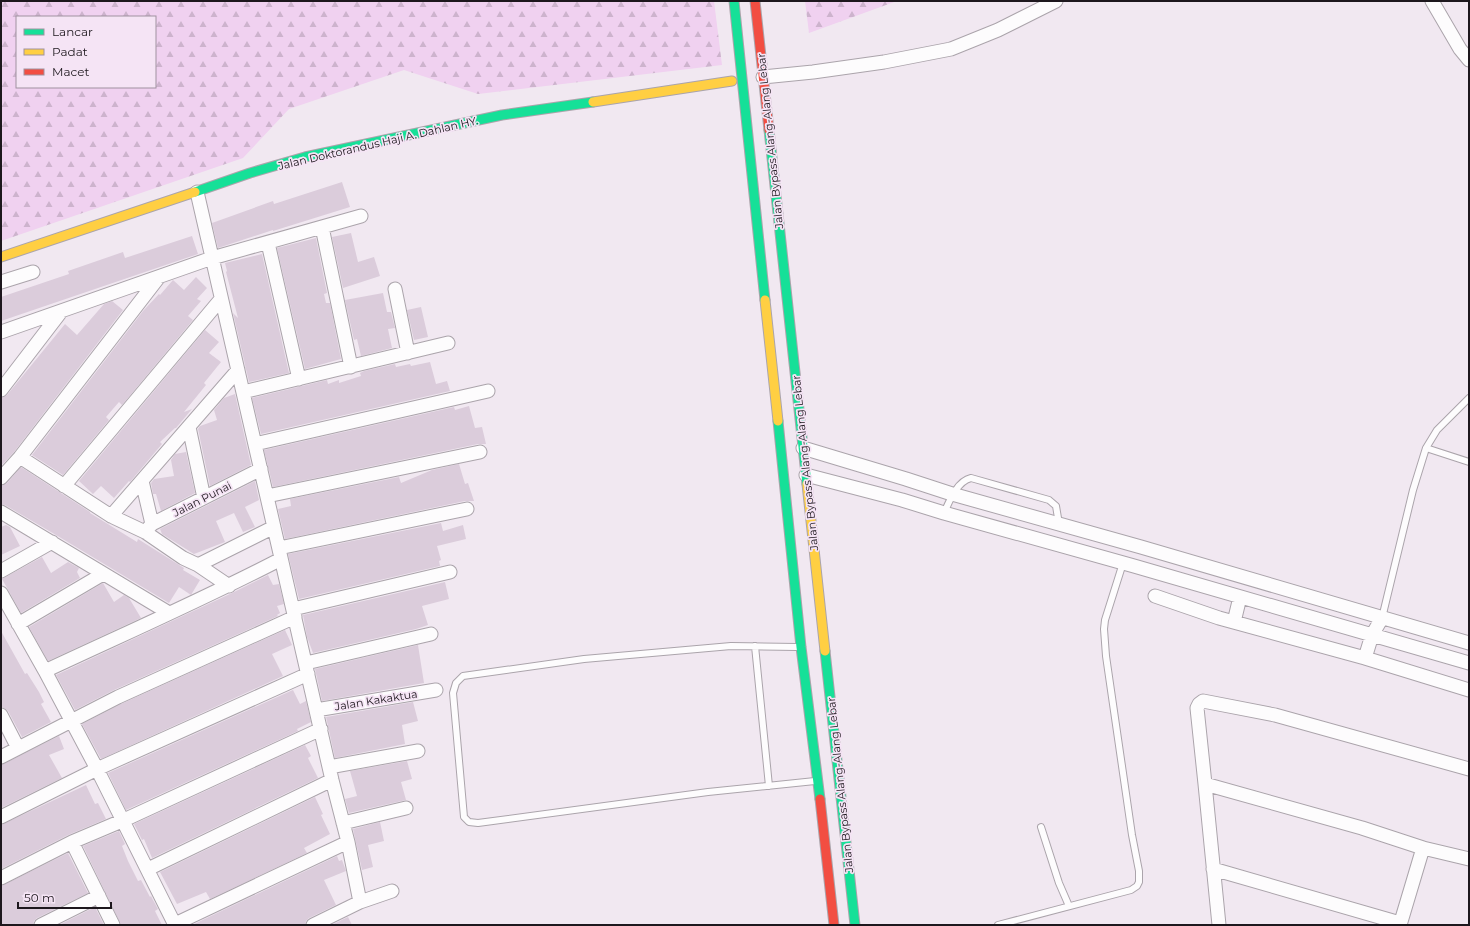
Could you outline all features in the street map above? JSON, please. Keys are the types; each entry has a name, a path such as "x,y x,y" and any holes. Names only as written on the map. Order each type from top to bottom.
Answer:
{"main road":[{"name":"Jalan Bypass Alang-Alang Lebar","path":"734,1 737,81 834,925"},
{"name":"Jalan Bypass Alang-Alang Lebar","path":"755,1 855,925"},
{"name":"Jalan Doktorandus Haji A. Dahlan HY.","path":"1,257 250,173 305,157 502,115 737,81"}],"street":[{"path":"763,77 884,62 950,49 998,30 1056,1"},
{"path":"1432,1 1460,49 1469,60"},
{"path":"197,192 320,729 348,842 360,902"},
{"path":"1,332 212,258 361,216"},
{"path":"322,227 351,367"},
{"path":"268,243 299,379"},
{"path":"1,282 33,272"},
{"path":"1,478 20,457 160,277"},
{"path":"395,289 408,353"},
{"path":"64,486 222,299"},
{"path":"1,390 60,312"},
{"path":"243,392 448,343"},
{"path":"111,516 238,370"},
{"path":"255,444 488,391"},
{"path":"189,427 204,498"},
{"path":"803,448 952,494 1469,643"},
{"path":"267,496 480,452"},
{"path":"20,457 111,516 149,528 182,558 198,565 229,586"},
{"name":"Jalan Punai","path":"149,528 261,469"},
{"path":"806,475 902,500 944,514 1123,563 1469,663"},
{"path":"142,480 149,528"},
{"path":"45,671 229,586 280,554 467,509"},
{"path":"1,512 169,613"},
{"path":"198,565 274,527"},
{"path":"1,571 52,542"},
{"path":"1,757 118,698 294,613 450,572"},
{"path":"18,624 103,574"},
{"path":"1,593 98,769 175,924 348,842"},
{"path":"1155,596 1234,622 1365,658 1469,690"},
{"path":"1234,622 1240,597"},
{"path":"1365,658 1372,635 1382,618"},
{"path":"1,817 307,668 431,634"},
{"name":"Jalan Kakaktua","path":"316,710 436,690"},
{"path":"1219,925 1197,708 1203,701 1275,715 1469,769"},
{"path":"1,715 18,748"},
{"path":"1,878 72,842 124,820 320,729"},
{"path":"329,767 418,751"},
{"path":"148,869 332,780"},
{"path":"1205,784 1362,828 1423,848 1469,859"},
{"path":"343,823 406,808"},
{"path":"72,842 113,925"},
{"path":"1213,869 1400,924 1423,848"},
{"path":"313,925 360,902 392,891"},
{"path":"41,925 99,896"}],"lane":[{"path":"1382,618 1413,490 1426,448 1437,430 1469,398"},
{"path":"1426,448 1469,462"},
{"path":"944,514 952,494 965,481 971,478 1049,500 1056,506 1059,524"},
{"path":"998,925 1131,890 1137,886 1139,882 1139,871 1132,835 1106,656 1104,629 1105,620 1123,563"},
{"path":"801,647 731,646 584,659 463,676 456,683 453,693 464,817 468,822 478,823 708,792 818,780"},
{"path":"755,646 769,786"},
{"path":"1041,827 1059,883 1069,906"}],"green space":[{"path":"1,1 714,1 722,65 478,94 404,70 289,109 243,158 1,241"},
{"path":"805,1 897,1 809,33"}],"building":[{"path":"342,182 350,207 218,248 212,223 273,201 274,204"},
{"path":"351,233 358,262 374,257 380,276 343,288 332,237"},
{"path":"192,236 198,254 1,321 1,297 69,274 68,271 123,252 125,258"},
{"path":"316,238 327,293 324,294 326,303 330,303 341,359 305,369 277,248"},
{"path":"262,254 289,373 249,382 233,313 238,318 225,263"},
{"path":"196,277 207,288 197,299 201,301 188,316 193,320 122,405 119,402 106,417 109,420 63,475 32,455 143,311 173,280 184,290"},
{"path":"383,293 387,312 391,312 395,328 388,329 392,348 361,356 357,339 354,340 345,300"},
{"path":"112,301 123,310 14,452 1,466 1,398 7,395 65,324 77,335 104,304"},
{"path":"421,307 428,337 414,340 407,310"},
{"path":"205,330 219,342 209,353 221,362 204,383 206,385 184,412 192,409 176,428 160,442 162,444 130,482 129,481 114,498 101,486 93,494 79,481"},
{"path":"430,362 436,384 447,381 450,391 261,434 252,398 327,380 328,384 339,380 339,383 361,376 360,373 364,371 395,364 396,367"},
{"path":"235,394 251,465 210,486 198,429 200,426 217,420 214,410 224,398"},
{"path":"469,406 475,428 482,427 486,444 478,444 273,487 264,450 454,407 455,410"},
{"path":"186,452 195,493 161,511 156,494 153,494 151,483 154,479 174,476 171,460 175,454"},
{"path":"459,464 465,484 468,483 474,501 465,501 285,539 278,509 291,506 290,499 399,477 401,483 432,470"},
{"path":"21,467 90,513 137,542 138,539 200,580 191,595 179,587 169,603 56,535 1,504 1,486 7,483"},
{"path":"255,481 259,500 245,507 255,527 243,532 234,513 216,521 225,542 194,554 162,534 160,529"},
{"path":"441,523 443,531 463,525 466,539 437,546 441,560 439,561 440,566 299,599 288,554"},
{"path":"6,525 10,527 20,546 1,555 1,527"},
{"path":"42,557 51,573 68,562 79,568 77,572 80,578 21,613 2,579"},
{"path":"268,575 273,585 279,584 284,604 277,606 280,613 277,615 278,616 114,690 75,710 56,675"},
{"path":"445,582 449,599 422,606 428,625 313,653 307,637 303,615"},
{"path":"103,583 114,602 124,595 129,598 141,618 48,661 29,627"},
{"path":"285,630 292,645 272,654 283,676 101,759 82,724 121,704"},
{"path":"1,631 25,674 27,673 39,692 44,702 41,704 51,722 22,737 8,711 1,706"},
{"path":"418,645 424,683 322,701 315,669"},
{"path":"293,690 300,704 306,701 311,722 297,729 298,731 126,810 108,773"},
{"path":"413,702 418,721 402,725 405,744 335,758 326,717"},
{"path":"59,736 64,749 49,755 62,778 1,808 1,765"},
{"path":"305,745 311,756 308,758 318,778 152,858 144,839 142,840 134,824"},
{"path":"407,761 412,779 401,782 406,800 349,813 345,799 357,796 350,771"},
{"path":"86,785 95,804 98,803 106,819 68,835 1,869 1,825"},
{"path":"315,797 323,814 321,815 330,834 304,848 307,853 210,899 206,892 177,904 160,872"},
{"path":"380,822 384,841 368,845 373,867 362,870 353,829"},
{"path":"119,831 125,844 122,846 128,861 138,881 141,880 158,909 155,911 162,925 121,925 83,846"},
{"path":"68,853 88,893 37,918 33,925 1,925 1,886"},
{"path":"337,856 339,861 342,860 346,871 324,880 336,905 309,918 305,925 192,925"},
{"path":"95,907 104,925 59,925"},
{"path":"348,917 352,925 331,925"}],"traffic: fast":[{"path":"734,1 765,300"},
{"path":"195,192 250,173 305,157 502,115 593,102"},
{"path":"769,130 807,484"},
{"path":"778,421 801,647 820,799"},
{"path":"825,651 855,925"}],"traffic: slow":[{"path":"593,102 732,81"},
{"path":"1,257 195,192"},
{"path":"765,300 778,421"},
{"path":"807,484 825,651"}],"traffic: jam":[{"path":"755,1 769,130"},
{"path":"820,799 834,925"}]}
